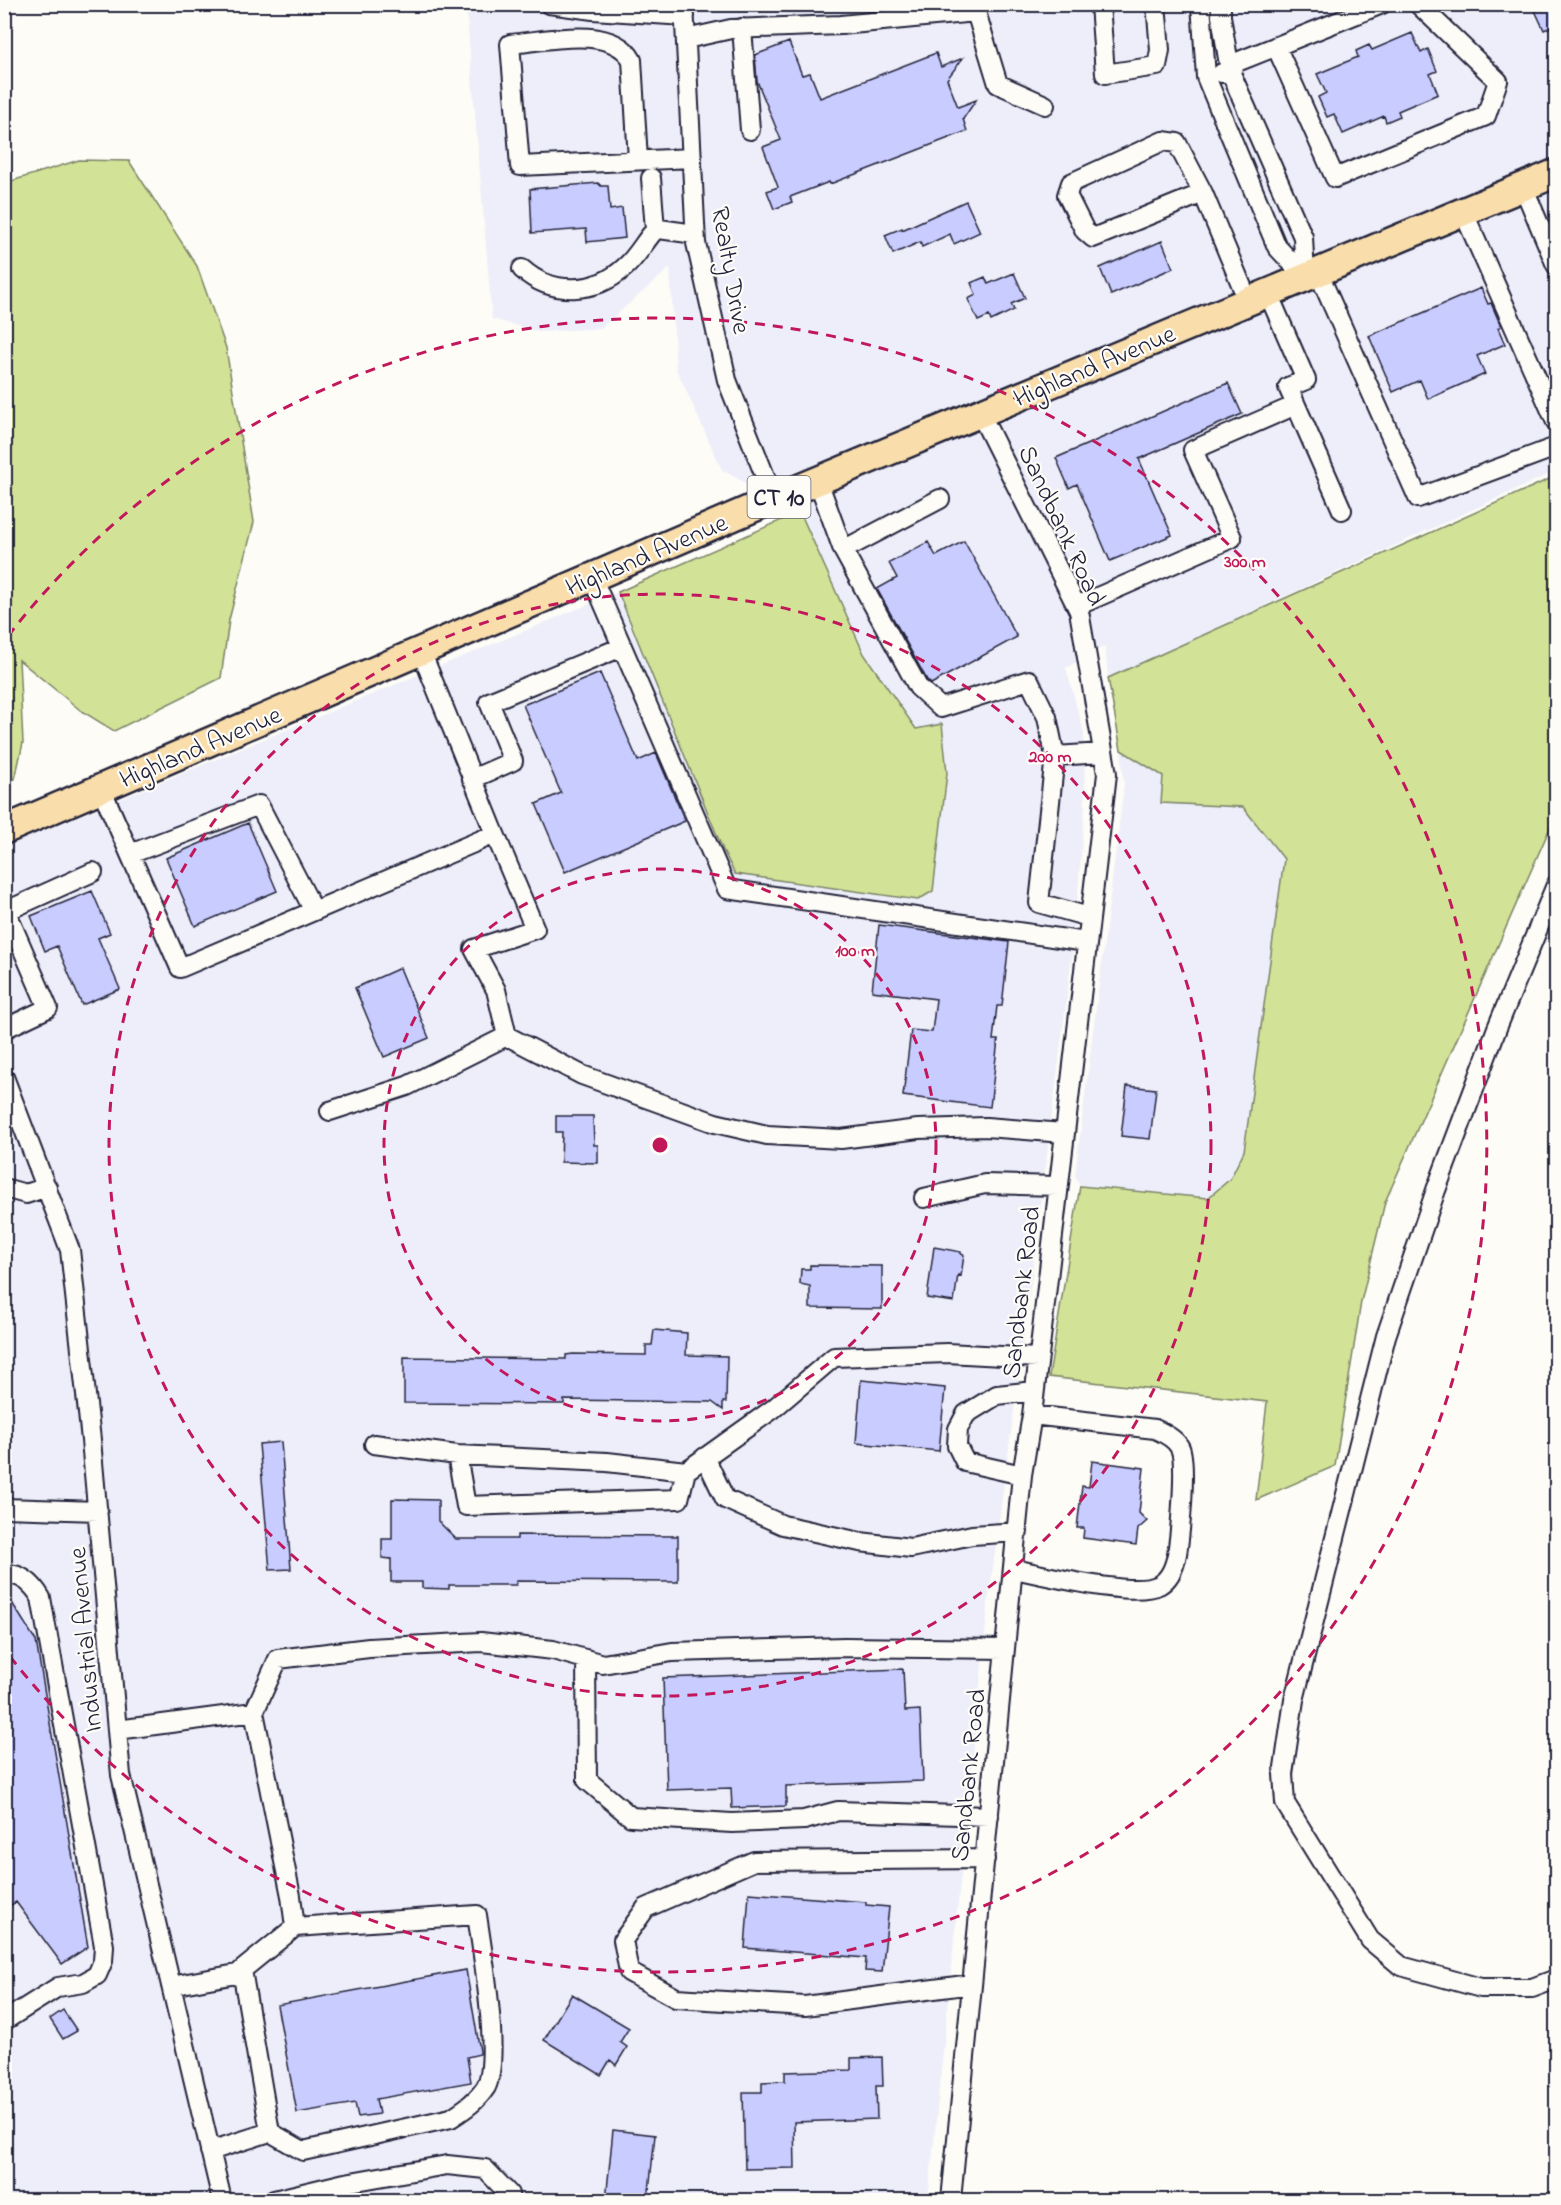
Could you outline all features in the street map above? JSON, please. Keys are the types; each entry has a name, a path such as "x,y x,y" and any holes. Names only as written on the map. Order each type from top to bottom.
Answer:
{"highway":[{"name":"Highland Avenue","path":"4,830 774,499 1557,173"}],"street":[{"path":"549,4 593,10 684,10"},
{"path":"1101,4 1105,74 1157,66 1160,50 1156,4"},
{"path":"1201,4 1206,77 1277,247 1311,274"},
{"path":"1221,4 1230,71 1303,237 1311,274 1418,498 1557,447"},
{"path":"1206,77 1230,71 1237,62 1382,4"},
{"path":"1276,46 1335,178 1486,116 1498,81 1418,4"},
{"name":"Realty Drive","path":"684,10 695,234 727,380 774,499"},
{"path":"686,39 731,29 841,25 976,12 998,84 1045,105"},
{"path":"742,28 750,130"},
{"path":"638,160 632,60 626,50 613,42 595,38 510,44 520,166 692,158"},
{"path":"1203,193 1093,238 1085,231 1067,195 1071,183 1163,141 1177,143 1258,297 1306,380 1288,387 1342,510"},
{"path":"522,269 543,284 584,288 608,280 626,267 655,230 651,178"},
{"path":"1523,186 1551,235 1557,265"},
{"path":"1463,211 1557,422"},
{"path":"655,230 695,234"},
{"path":"1077,606 1232,538 1193,450 1296,405"},
{"name":"Sandbank Road","path":"951,2200 1022,1475 1032,1415 1107,774 1080,611 980,413"},
{"path":"818,481 843,550 918,687 940,708 1029,680 1047,717 1055,756 1040,903 1089,916"},
{"path":"843,550 940,500"},
{"path":"592,577 727,889 1086,942"},
{"path":"472,779 513,761 489,702 622,647"},
{"path":"421,651 535,929 474,948 496,990 507,1036 582,1075 715,1123 767,1136 841,1139 918,1129 986,1127 1064,1133"},
{"path":"1055,756 1103,753"},
{"path":"101,788 180,968 495,834"},
{"path":"130,854 259,805 314,911"},
{"path":"4,1029 48,1008 5,912 93,872"},
{"path":"1557,885 1481,1071 1436,1190 1386,1336 1294,1700 1283,1774 1285,1803 1291,1813 1370,1940 1401,1966 1481,1988 1532,1988 1557,1979"},
{"path":"330,1111 407,1086 507,1036"},
{"name":"Industrial Avenue","path":"4,1077 70,1250 98,1511 121,1774 222,2200"},
{"path":"924,1198 985,1184 1058,1186"},
{"path":"4,1188 26,1194 47,1187"},
{"path":"457,1455 466,1506 679,1499 686,1471 773,1409 834,1356 947,1353 1038,1358"},
{"path":"1022,1475 965,1462 957,1446 958,1429 966,1414 997,1395 1034,1391"},
{"path":"1014,1569 1093,1584 1136,1589 1150,1588 1163,1583 1172,1570 1177,1554 1184,1469 1180,1446 1155,1429 1032,1415"},
{"path":"374,1444 457,1455 607,1462 686,1471"},
{"path":"705,1457 725,1499 783,1525 860,1542 911,1548 972,1535 1018,1532"},
{"path":"4,1508 98,1511"},
{"path":"4,1574 13,1574 33,1584 41,1598 104,1946 103,1960 97,1975 83,1983 58,1987 4,2021"},
{"path":"295,1927 291,1896 254,1712 278,1659 369,1648 481,1642 553,1650 603,1664 672,1652 844,1647 1005,1649"},
{"path":"586,1659 587,1780 631,1817 732,1823 804,1820 838,1811 989,1816"},
{"path":"117,1730 254,1712"},
{"path":"972,1984 805,2006 676,1998 629,1972 623,1940 646,1908 754,1861 985,1859"},
{"path":"171,1986 242,1972 295,1927 477,1915 487,1982 492,2054 487,2085 471,2105 451,2118 303,2151 270,2132 210,2151"},
{"path":"242,1972 270,2132"},
{"path":"274,2200 447,2164 484,2169 509,2194 510,2200"}],"shaded area":[{"path":"466,5 1556,5 1556,471 1108,678 1105,646 1066,668 1084,733 1085,806 1074,940 989,1596 928,2200 5,2200 5,847 618,592 799,512 722,470 676,368 670,268 601,328 540,332 492,319"},
{"path":"1121,750 1163,776 1161,803 1243,807 1284,859 1244,1151 1230,1179 1208,1198 1080,1186 1075,1175 1124,785"}],"green space":[{"path":"79,160 129,161 197,266 226,348 254,522 229,620 221,678 114,731 80,710 19,660 23,743 15,779 5,783 5,183"},
{"path":"1556,476 1556,814 1385,1202 1361,1302 1335,1466 1256,1500 1267,1402 1049,1377 1080,1186 1208,1198 1230,1179 1244,1151 1284,859 1243,807 1161,803 1163,776 1121,750 1108,678"},
{"path":"800,512 864,654 916,729 942,724 947,773 933,891 918,900 735,874 723,850 618,592"}],"building":[{"path":"1532,4 1557,4 1557,24 1544,30"},
{"path":"1412,33 1421,53 1428,49 1437,71 1430,74 1438,94 1398,111 1400,116 1386,122 1384,116 1343,134 1334,114 1327,117 1318,97 1326,93 1317,74 1358,57 1356,51 1369,45 1372,50"},
{"path":"789,42 802,75 810,73 820,98 936,53 941,67 963,58 947,79 958,107 976,100 963,119 967,131 790,197 792,202 774,209 767,191 778,187 763,147 781,140 757,81 755,55"},
{"path":"598,183 601,186 608,186 610,210 622,208 625,238 587,242 586,229 532,233 530,189"},
{"path":"966,201 980,232 954,244 950,234 922,247 920,242 893,254 885,235 902,228 902,230"},
{"path":"1162,241 1173,268 1111,295 1100,268"},
{"path":"1014,273 1025,298 1011,304 1014,310 991,321 989,316 978,321 968,299 976,295 971,283 985,277 988,284"},
{"path":"1481,288 1488,304 1491,303 1501,326 1498,328 1505,344 1477,356 1485,374 1428,399 1420,380 1393,392 1369,336"},
{"path":"1228,383 1242,414 1139,459 1172,535 1110,561 1077,484 1069,488 1056,458"},
{"path":"964,541 1017,637 931,684 877,589 897,578 889,563 928,542 936,556"},
{"path":"600,673 638,761 656,753 685,821 565,872 536,804 561,793 523,705"},
{"path":"248,823 277,891 195,926 166,858"},
{"path":"92,891 110,933 98,938 120,989 82,1005 57,946 45,951 31,916"},
{"path":"879,925 1009,942 1002,1006 997,1006 993,1040 998,1040 990,1107 903,1096 911,1030 932,1032 936,999 872,991"},
{"path":"400,968 429,1038 384,1057 355,988"},
{"path":"1127,1086 1156,1089 1150,1139 1121,1136"},
{"path":"556,1116 593,1116 594,1145 598,1145 598,1163 561,1162 562,1132 556,1132"},
{"path":"934,1247 961,1252 964,1255 954,1302 927,1298"},
{"path":"810,1265 882,1266 882,1309 810,1308 810,1286 800,1284 801,1269 810,1269"},
{"path":"654,1330 687,1333 686,1355 727,1356 726,1402 723,1402 723,1410 712,1402 564,1400 564,1404 404,1403 404,1357 566,1359 566,1355 573,1354 646,1355 646,1345 652,1345"},
{"path":"861,1380 945,1388 939,1451 856,1443"},
{"path":"281,1442 291,1569 270,1570 259,1444"},
{"path":"1092,1461 1144,1468 1139,1513 1147,1521 1138,1529 1136,1545 1083,1538 1084,1528 1077,1528 1082,1486 1089,1487"},
{"path":"392,1499 438,1500 438,1521 456,1539 517,1539 517,1535 678,1536 678,1582 516,1581 516,1585 449,1585 449,1589 422,1588 422,1582 391,1582 391,1559 382,1558 382,1539 392,1539"},
{"path":"4,1590 36,1641 88,1947 62,1964 16,1902 4,1909"},
{"path":"903,1669 905,1711 920,1710 923,1781 786,1786 786,1806 732,1808 731,1788 667,1790 663,1678"},
{"path":"749,1893 866,1902 866,1905 889,1907 882,1972 865,1971 866,1958 745,1948"},
{"path":"466,1970 480,2051 480,2054 467,2057 471,2082 376,2099 379,2114 358,2117 355,2103 297,2113 277,2005"},
{"path":"572,1994 629,2028 620,2042 627,2047 616,2065 610,2060 601,2075 544,2040"},
{"path":"63,2010 77,2031 63,2039 50,2019"},
{"path":"882,2057 883,2086 876,2086 877,2119 794,2122 795,2168 745,2169 743,2092 762,2092 762,2082 785,2081 785,2072 851,2070 851,2058"},
{"path":"613,2130 655,2135 648,2200 606,2200"}]}
